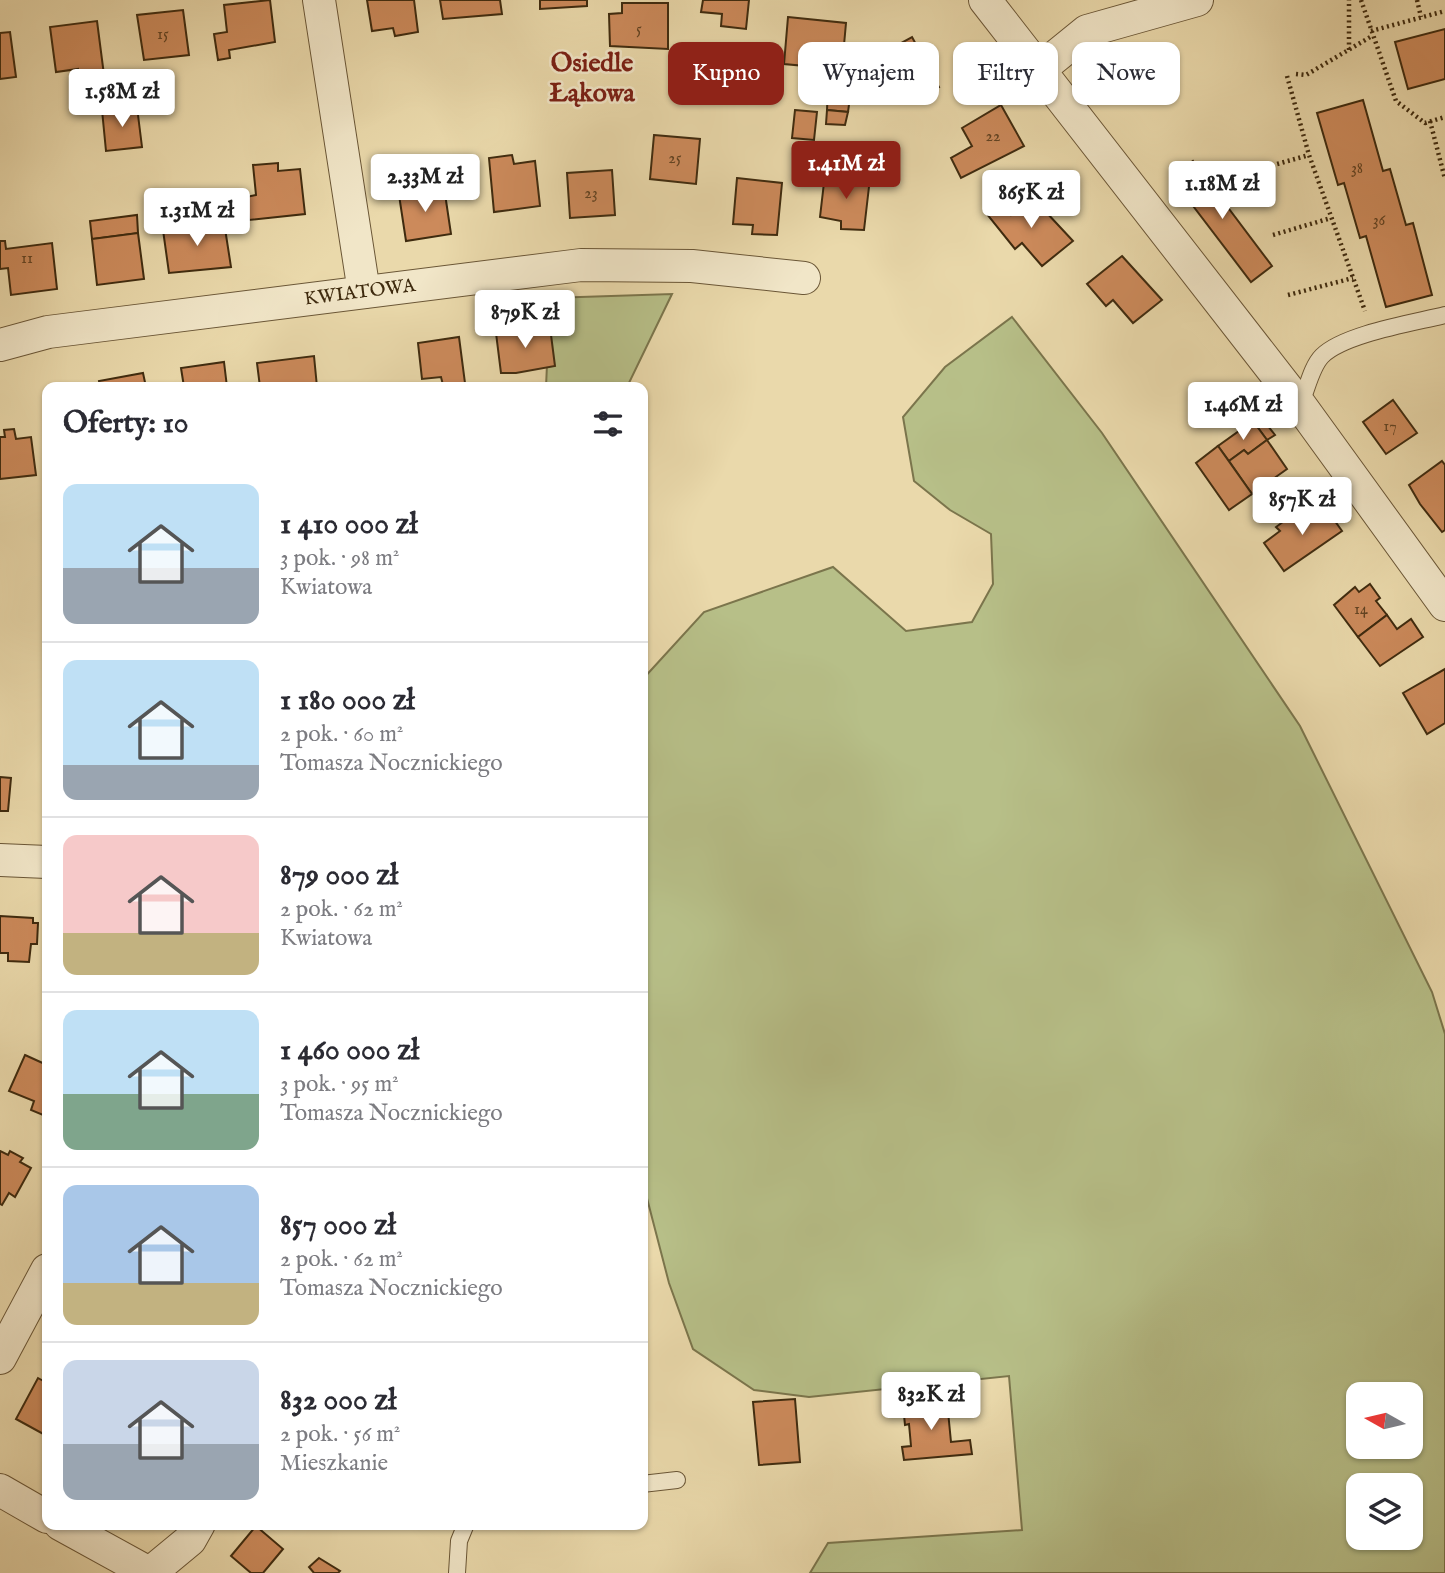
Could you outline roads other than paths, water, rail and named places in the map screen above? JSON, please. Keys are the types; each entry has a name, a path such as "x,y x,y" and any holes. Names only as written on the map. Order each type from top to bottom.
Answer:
{"street":[{"path":"319,0 364,292"},
{"path":"985,0 1017,42"},
{"path":"1058,55 1087,31 1197,0"},
{"path":"1058,94 1300,405 1445,605"},
{"name":"KWIATOWA","path":"0,345 48,332 581,265 692,265 804,278"},
{"path":"0,860 42,862"},
{"path":"0,1358 42,1279"},
{"path":"0,1490 42,1514"},
{"path":"71,1530 149,1573 190,1541 196,1530"}],"lane":[{"path":"1300,405 1309,386 1311,374 1321,357 1341,342 1445,315"},
{"path":"648,1483 677,1480"},
{"path":"457,1573 459,1541 464,1530"}],"district":[{"name":"Osiedle Łąkowa","path":"592,78"}]}
